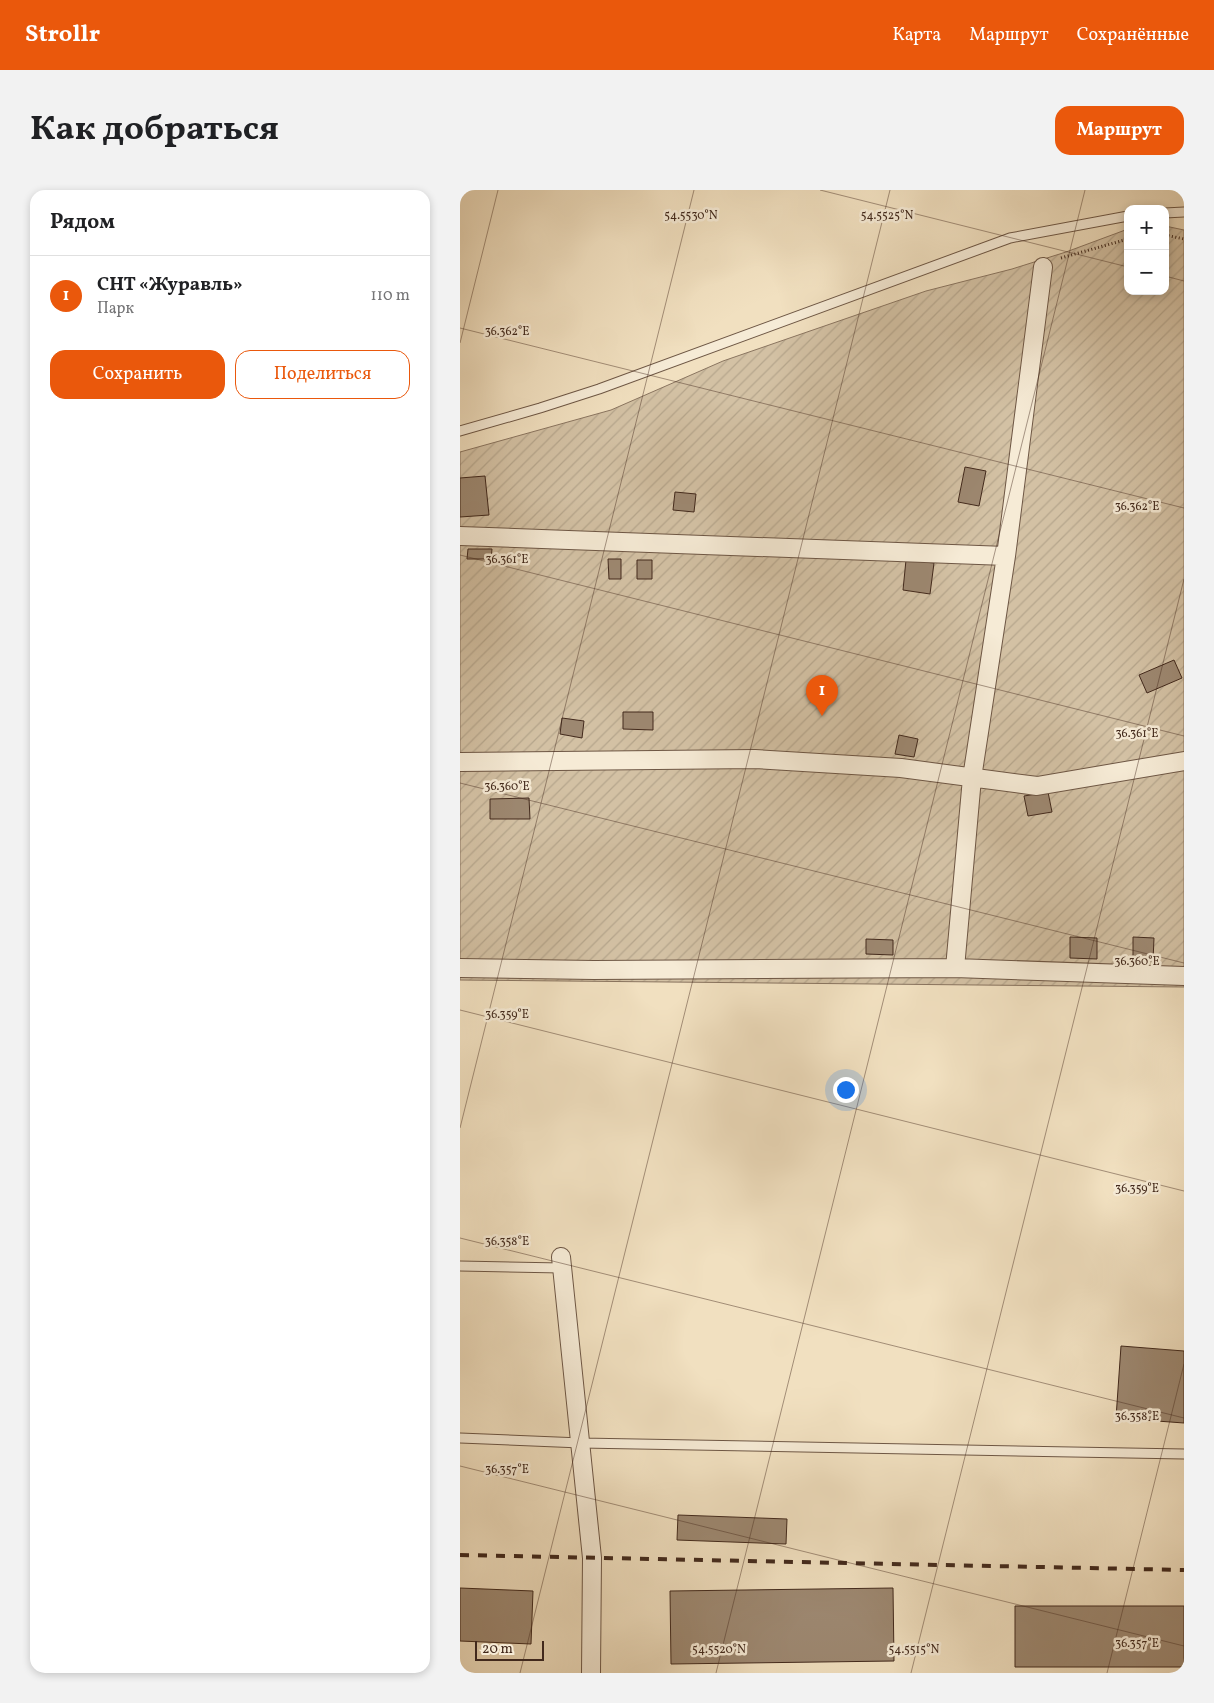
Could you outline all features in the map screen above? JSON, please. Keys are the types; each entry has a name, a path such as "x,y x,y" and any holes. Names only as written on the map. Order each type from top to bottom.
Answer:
{"street":[{"path":"955,968 972,778 1006,556 1043,267"},
{"path":"460,536 1006,556"},
{"path":"460,762 755,759 901,768 1036,786 1184,761"},
{"path":"460,968 604,970 955,968 1184,976"},
{"path":"562,1262 592,1558 592,1673"}],"lane":[{"path":"1169,212 1184,212"},
{"path":"460,431 599,389 1010,238 1124,217"},
{"path":"460,1266 562,1262"},
{"path":"460,1438 581,1444 1184,1454"}],"path":[{"path":"1169,237 1184,239"},
{"path":"1043,267 1062,258 1124,241"}],"shaded area":[{"path":"1169,227 1184,230 1184,987 460,980 460,452 611,410 723,361 926,291 1012,269 1124,230 1124,295 1169,295"}],"building":[{"path":"965,467 986,471 979,506 958,502"},
{"path":"485,476 489,515 460,517 460,478"},
{"path":"675,492 696,494 694,512 673,510"},
{"path":"468,549 492,549 491,559 467,559"},
{"path":"608,559 621,559 621,579 609,579"},
{"path":"637,560 652,560 652,579 637,579"},
{"path":"906,560 934,563 930,594 903,590"},
{"path":"1174,660 1182,678 1147,693 1139,675"},
{"path":"623,712 653,712 653,730 623,729"},
{"path":"562,718 584,721 582,738 560,734"},
{"path":"899,735 918,739 914,757 895,754"},
{"path":"1048,792 1052,812 1028,816 1024,796"},
{"path":"529,798 530,819 490,819 490,799"},
{"path":"1070,937 1097,938 1097,959 1070,958"},
{"path":"1133,937 1154,938 1153,961 1133,960"},
{"path":"866,939 893,940 893,955 866,954"},
{"path":"1121,1346 1184,1351 1184,1423 1116,1418"},
{"path":"678,1515 787,1519 786,1544 677,1540"},
{"path":"460,1588 533,1591 531,1644 460,1641"},
{"path":"893,1588 894,1661 671,1664 670,1591"},
{"path":"1015,1606 1184,1606 1184,1667 1015,1667"}],"railway":[{"path":"460,1555 1184,1570"}],"place":[{"name":"СНТ «Журавль»","path":"822,716"}]}
